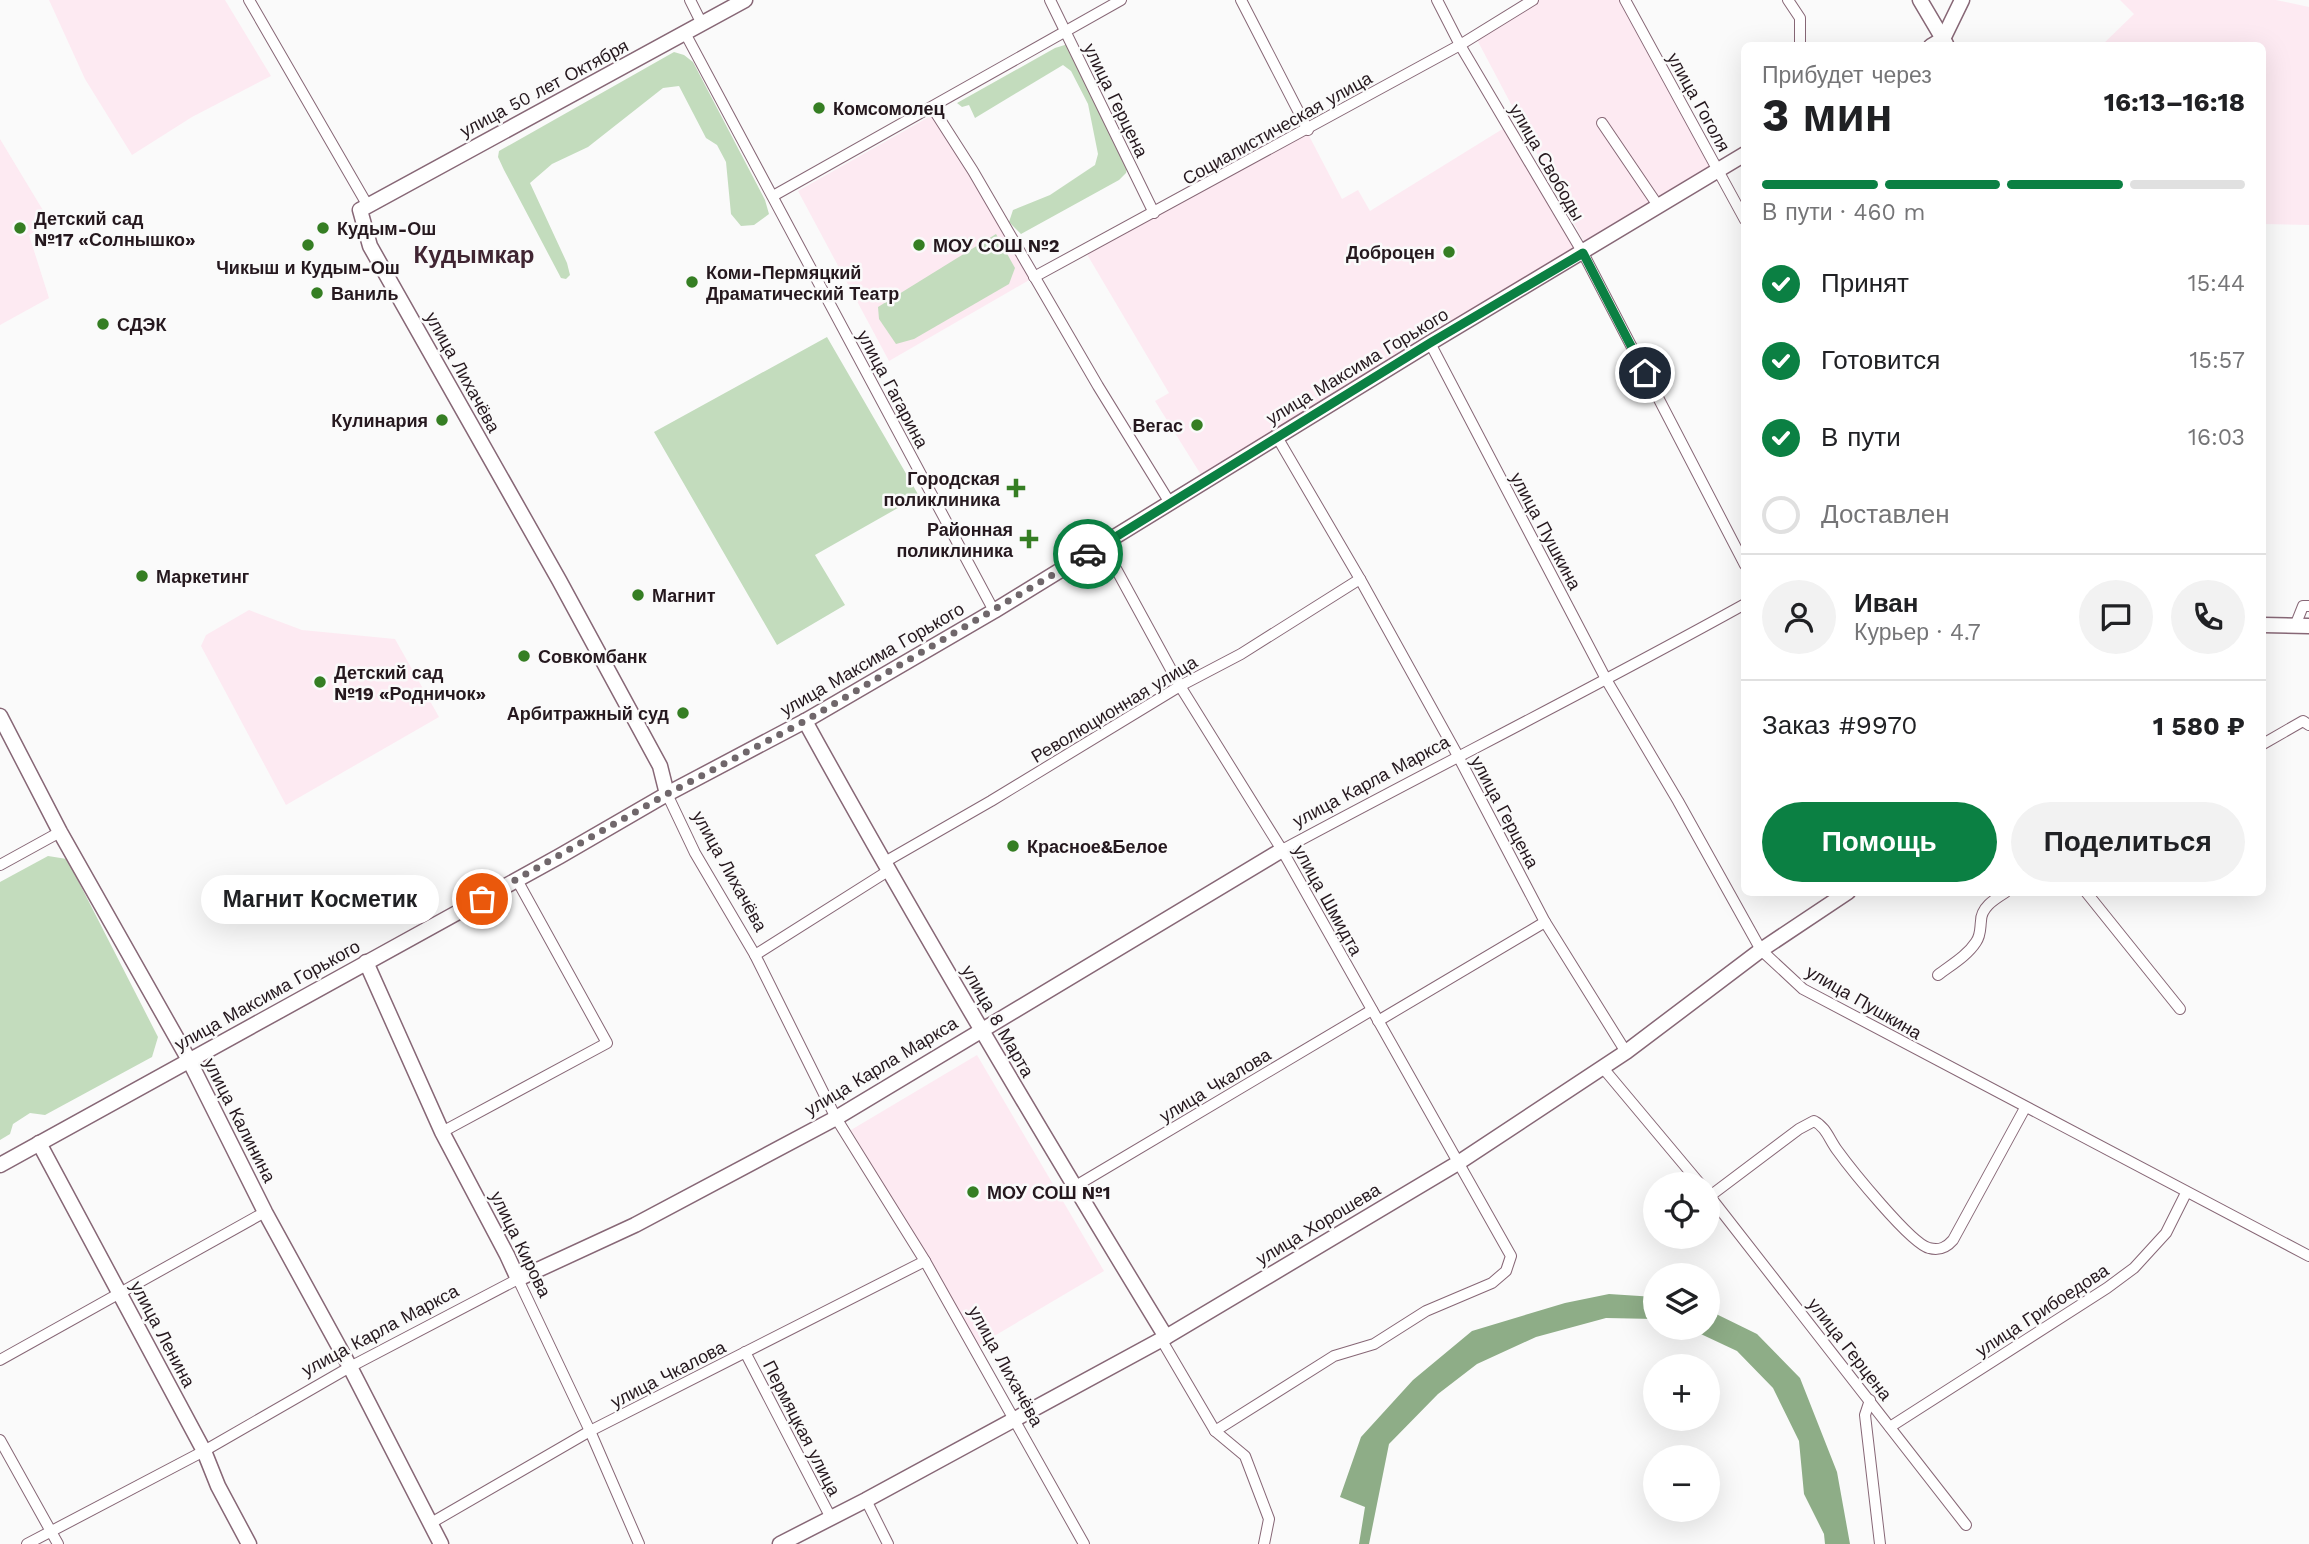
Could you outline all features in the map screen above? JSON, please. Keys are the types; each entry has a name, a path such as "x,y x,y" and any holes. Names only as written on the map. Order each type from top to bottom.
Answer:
{"street":[{"name":"улица Лихачёва","path":"249,0 364,208 370,246 559,580 660,766 667,794 695,853 755,955 836,1118 925,1261 1084,1544"},
{"path":"690,0 702,24"},
{"name":"улица 50 лет Октября","path":"364,208 745,0"},
{"name":"улица Герцена","path":"1050,0 1153,213"},
{"path":"773,196 1121,0"},
{"path":"1241,0 1308,130"},
{"name":"улица Свободы","path":"1437,0 1460,45 1583,253 1741,557"},
{"name":"Социалистическая улица","path":"1034,277 1308,130 1460,45 1533,0"},
{"name":"улица Гоголя","path":"1625,0 1741,213"},
{"path":"1788,0 1800,18 1800,42"},
{"path":"1920,0 1942,42"},
{"path":"1944,42 1962,0"},
{"name":"улица Гагарина","path":"685,33 994,611"},
{"path":"932,107 973,171 1098,386 1170,503"},
{"path":"1602,123 1659,207"},
{"name":"улица Максима Горького","path":"0,1165 517,880 667,794 805,721 994,611 1430,343 1741,156"},
{"name":"улица Пушкина","path":"1430,343 1607,681 1678,801 1760,950 1803,989 2309,1256"},
{"name":"улица Герцена","path":"1277,437 1360,579 1458,756 1545,922 1626,1052"},
{"name":"улица Шмидта","path":"1103,545 1180,686 1282,850 1511,1255 1506,1270 1492,1283 1426,1311 1374,1343 1334,1356 1215,1432"},
{"name":"Революционная улица","path":"755,955 885,867 991,801 1180,686 1241,654 1360,579"},
{"name":"улица Карла Маркса","path":"27,1544 204,1451 350,1367 518,1279 635,1225 836,1118 1282,850 1458,756 1607,681 1741,606"},
{"path":"2266,625 2302,626 2303,606 2309,606"},
{"name":"улица Калинина","path":"0,716 60,832 189,1060 265,1212 350,1367 441,1544"},
{"name":"улица 8 Марта","path":"805,721 885,867 1163,1338"},
{"path":"2266,742 2303,721 2309,725"},
{"path":"0,865 60,832"},
{"path":"442,1132 607,1043 517,880"},
{"name":"улица Хорошева","path":"780,1544 1163,1338 1458,1163 1603,1068 1760,950 1842,896"},
{"path":"1938,975 1968,953 1979,939 1983,911 2000,896"},
{"path":"2089,896 2180,1010"},
{"path":"1378,1021 1545,922"},
{"name":"улица Кирова","path":"366,962 442,1132 508,1255 639,1544"},
{"name":"улица Чкалова","path":"1074,1187 1372,1010"},
{"path":"1603,1068 1690,1172"},
{"path":"1720,1187 1814,1121 1822,1125 1838,1151 1908,1234 1929,1248 1940,1249 1947,1247 1954,1240 2025,1108"},
{"name":"улица Ленина","path":"39,1143 204,1451 218,1486 249,1544"},
{"name":"улица Грибоедова","path":"1890,1427 2133,1268 2166,1233 2186,1193"},
{"name":"улица Герцена","path":"1720,1209 1966,1525"},
{"path":"0,1360 265,1212"},
{"name":"улица Чкалова","path":"431,1523 590,1431 925,1261"},
{"path":"1163,1338 1215,1432 1245,1456 1269,1519 1264,1544"},
{"name":"Пермяцкая улица","path":"745,1352 831,1518"},
{"path":"1870,1400 1865,1415 1880,1544"},
{"path":"0,1440 58,1544"},
{"name":"Пермяцкая улица","path":"866,1500 888,1544"}],"shaded area":[{"path":"49,0 225,0 271,76 192,117 132,155 85,79"},
{"path":"1533,0 1624,0 1721,165 1585,244 1474,34"},
{"path":"2120,0 2276,0 2309,7 2309,225 2266,224 2266,42 2105,42 2134,14"},
{"path":"1068,44 1128,164 1126,173 1119,180 1021,234 1009,222 1013,210 1050,195 1095,165 1098,154 1088,104 1071,71 1063,65 975,118 969,105 962,107 957,103 1055,48"},
{"path":"674,52 693,62 765,200 769,214 754,225 741,226 731,214 726,162 717,145 706,138 679,86 663,88 588,147 552,164 530,183 567,263 570,275 566,279 561,278 504,170 498,157 499,151"},
{"name":"МОУ СОШ №2","path":"934,114 1031,279 889,361 798,191"},
{"path":"1509,125 1578,249 1203,478 1155,401 1169,393 1085,251 1306,130 1342,199 1358,190 1370,211"},
{"name":"Детский сад №17 «Солнышко»","path":"0,139 50,222 29,235 49,298 0,325"},
{"path":"996,234 1015,268 1009,284 914,339 896,344 879,319 878,307"},
{"path":"827,337 919,496 815,555 845,605 777,645 654,432"},
{"name":"Детский сад №19 «Родничок»","path":"249,610 302,630 395,639 439,717 286,805 201,646 206,635"},
{"path":"48,856 67,859 158,1037 152,1057 45,1115 30,1113 13,1124 10,1134 0,1140 0,882"},
{"name":"МОУ СОШ №1","path":"977,1055 1104,1271 979,1345 851,1130"},
{"path":"1609,1294 1643,1296 1643,1319 1606,1318 1536,1337 1477,1364 1438,1394 1389,1444 1369,1544 1359,1544 1365,1507 1340,1497 1361,1437 1413,1380 1472,1331 1565,1303"},
{"path":"1720,1316 1757,1334 1800,1378 1837,1472 1850,1544 1825,1544 1824,1534 1804,1494 1799,1441 1773,1388 1737,1351 1714,1340 1720,1340"}],"way so far":[{"path":"482,899 667,794 805,721 1088,554"}],"place":[{"name":"Комсомолец","path":"819,108"},
{"name":"Детский сад №17 «Солнышко»","path":"20,228"},
{"name":"Кудым-Ош","path":"323,228"},
{"name":"Чикыш и Кудым-Ош","path":"308,245"},
{"name":"МОУ СОШ №2","path":"919,245"},
{"name":"Доброцен","path":"1449,252"},
{"name":"Коми-Пермяцкий Драматический Театр","path":"692,282"},
{"name":"Ваниль","path":"317,293"},
{"name":"СДЭК","path":"103,324"},
{"name":"Кулинария","path":"442,420"},
{"name":"Вегас","path":"1197,425"},
{"name":"Городская поликлиника","path":"1016,488"},
{"name":"Районная поликлиника","path":"1029,539"},
{"name":"Маркетинг","path":"142,576"},
{"name":"Магнит","path":"638,595"},
{"name":"Совкомбанк","path":"524,656"},
{"name":"Детский сад №19 «Родничок»","path":"320,682"},
{"name":"Арбитражный суд","path":"683,713"},
{"name":"Красное&Белое","path":"1013,846"},
{"name":"Магнит Косметик","path":"482,899"},
{"name":"МОУ СОШ №1","path":"973,1192"}],"district":[{"name":"Кудымкар","path":"474,255"}],"route":[{"path":"1088,554 1430,343 1583,253 1645,373"}]}
